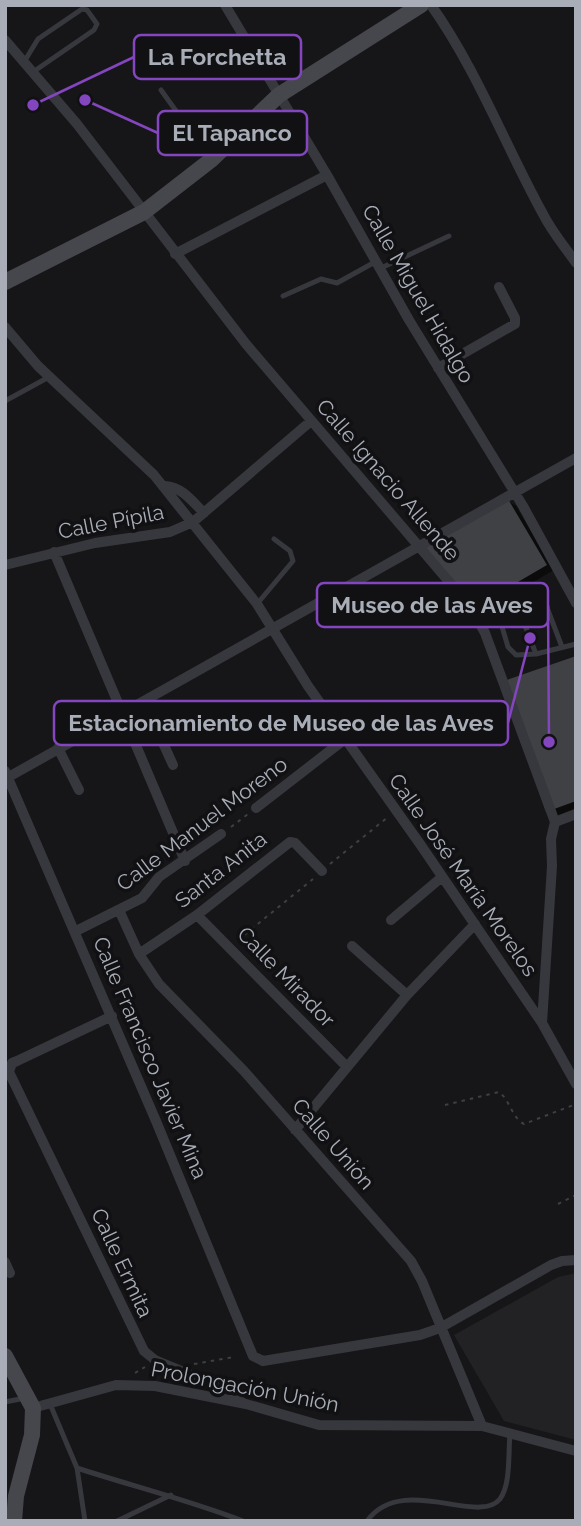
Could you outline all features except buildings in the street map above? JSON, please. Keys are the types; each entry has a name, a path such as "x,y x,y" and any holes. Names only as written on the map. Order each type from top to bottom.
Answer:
{"street":[{"name":"Calle Miguel Hidalgo","path":"226,5 377,265 514,492 576,603"},
{"path":"5,282 144,212 211,160 279,95 421,5"},
{"path":"431,5 475,77 545,218 576,263"},
{"name":"Calle Ignacio Allende","path":"5,40 68,114 246,344 473,611 493,655 555,822 551,839 552,866 542,1023"},
{"path":"175,254 327,175"},
{"path":"438,368 515,324 515,318 499,287"},
{"name":"Calle José María Morelos","path":"5,327 20,347 50,377 165,486 257,604 308,686 542,1023 576,1084"},
{"name":"Calle Pípila","path":"5,565 95,543 170,532 193,522 312,421"},
{"path":"6,775 274,630 576,458"},
{"name":"Calle José María Morelos","path":"165,486 181,491 204,513"},
{"path":"54,552 185,861"},
{"path":"355,583 381,618"},
{"path":"144,701 173,765"},
{"name":"Calle Manuel Moreno","path":"256,808 345,739"},
{"path":"58,748 79,790"},
{"name":"Calle Francisco Javier Mina","path":"6,775 112,1016 250,1350 258,1359 269,1360 420,1335 440,1328"},
{"path":"555,822 576,814"},
{"name":"Calle Manuel Moreno","path":"76,932 142,898 159,877 221,834"},
{"name":"Santa Anita","path":"139,954 198,915 290,842 294,842 323,871"},
{"path":"391,920 442,877"},
{"name":"Calle Unión","path":"119,910 139,954 159,984 223,1048 411,1261 422,1281 482,1426"},
{"name":"Calle Mirador","path":"198,915 347,1067"},
{"path":"295,1130 407,995 475,924"},
{"path":"352,946 407,995"},
{"name":"Calle Ermita","path":"112,1016 12,1063 9,1072 11,1087 139,1344 155,1360 223,1388 246,1404"},
{"path":"440,1328 551,1265 576,1260"},
{"path":"5,1262 10,1273"},
{"path":"5,1356 31,1403 32,1435 11,1497 14,1521"},
{"name":"Prolongación Unión","path":"31,1403 50,1404 116,1385 155,1386 246,1404 319,1425 482,1426 576,1451"}],"lane":[{"path":"24,62 38,39 82,9 87,10 97,23 96,28 33,72"},
{"path":"161,90 211,160"},
{"path":"283,296 321,278 337,283 449,236"},
{"path":"5,401 50,377"},
{"path":"257,604 293,561 290,551 274,539"},
{"path":"562,647 541,595 536,594 499,610 497,616 510,649 521,656 576,644"},
{"path":"516,602 536,654"},
{"path":"493,655 510,649"},
{"path":"5,1402 31,1403"},
{"path":"50,1404 77,1468 85,1521"},
{"path":"368,1521 381,1507 409,1499 475,1507 496,1503 503,1492 506,1479 510,1432"},
{"path":"77,1468 130,1486 172,1495 243,1521"},
{"path":"117,1521 172,1495"}],"path":[{"name":"Calle Manuel Moreno","path":"221,834 256,808"},
{"path":"445,1105 499,1092 524,1124 576,1104"},
{"path":"558,1204 576,1195"},
{"path":"173,1368 234,1357"},
{"path":"116,1385 155,1360"}],"shaded area":[{"path":"576,1273 576,1440 504,1421 454,1335 558,1277"}],"place":[{"name":"El Tapanco","path":"85,100"},
{"name":"La Forchetta","path":"33,105"},
{"name":"Estacionamiento de Museo de las Aves","path":"530,638"},
{"name":"Museo de las Aves","path":"549,742"}]}
